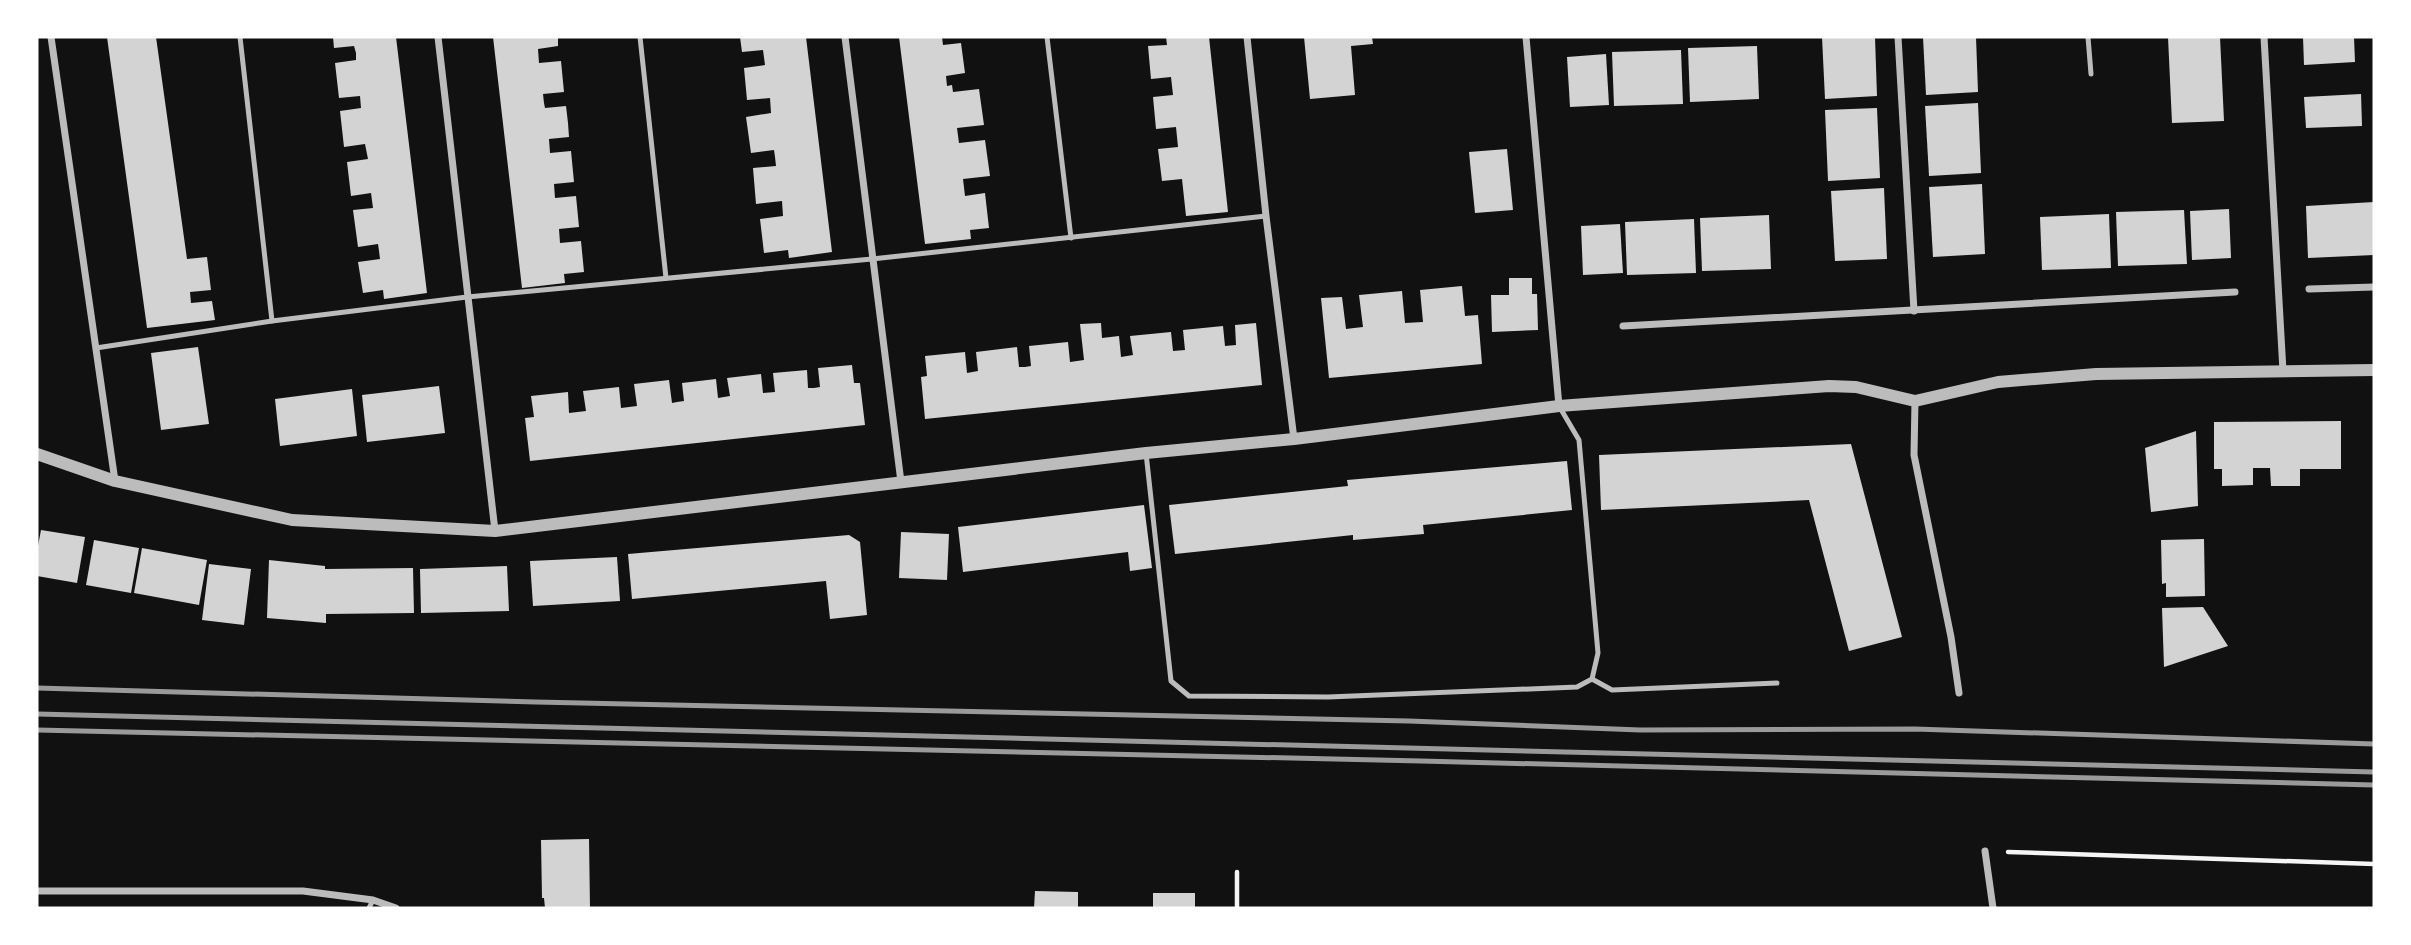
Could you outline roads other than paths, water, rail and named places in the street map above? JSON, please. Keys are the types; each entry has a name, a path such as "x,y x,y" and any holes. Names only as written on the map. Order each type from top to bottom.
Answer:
{"street":[{"path":"51,37 115,481"},
{"path":"438,37 495,531"},
{"path":"845,37 901,482"},
{"path":"1247,37 1294,439"},
{"path":"1525,37 1559,406"},
{"path":"1898,37 1914,310"},
{"path":"2264,37 2283,370"},
{"path":"2309,289 2374,287"},
{"path":"1623,326 2235,292"},
{"path":"37,454 115,481 292,520 495,531 1559,406 1829,386 1856,387 1915,401 1998,382 2096,374 2374,370"},
{"path":"1915,401 1914,455 1951,637 1959,693"},
{"path":"1985,851 1993,908"},
{"path":"37,891 303,891 396,908"}],"lane":[{"path":"240,37 272,320"},
{"path":"640,37 666,278"},
{"path":"1047,37 1071,238"},
{"path":"2088,37 2091,74"},
{"path":"96,348 272,320 467,297 872,259 1266,216"},
{"path":"1146,453 1171,681 1189,696 1328,697 1577,687 1592,679 1598,653 1579,440 1559,406"},
{"path":"1592,679 1612,690 1777,683"}],"railway":[{"path":"37,688 1409,721 1640,730 1915,729 2374,744"},
{"path":"37,714 2374,772"},
{"path":"37,730 2374,785"}]}
